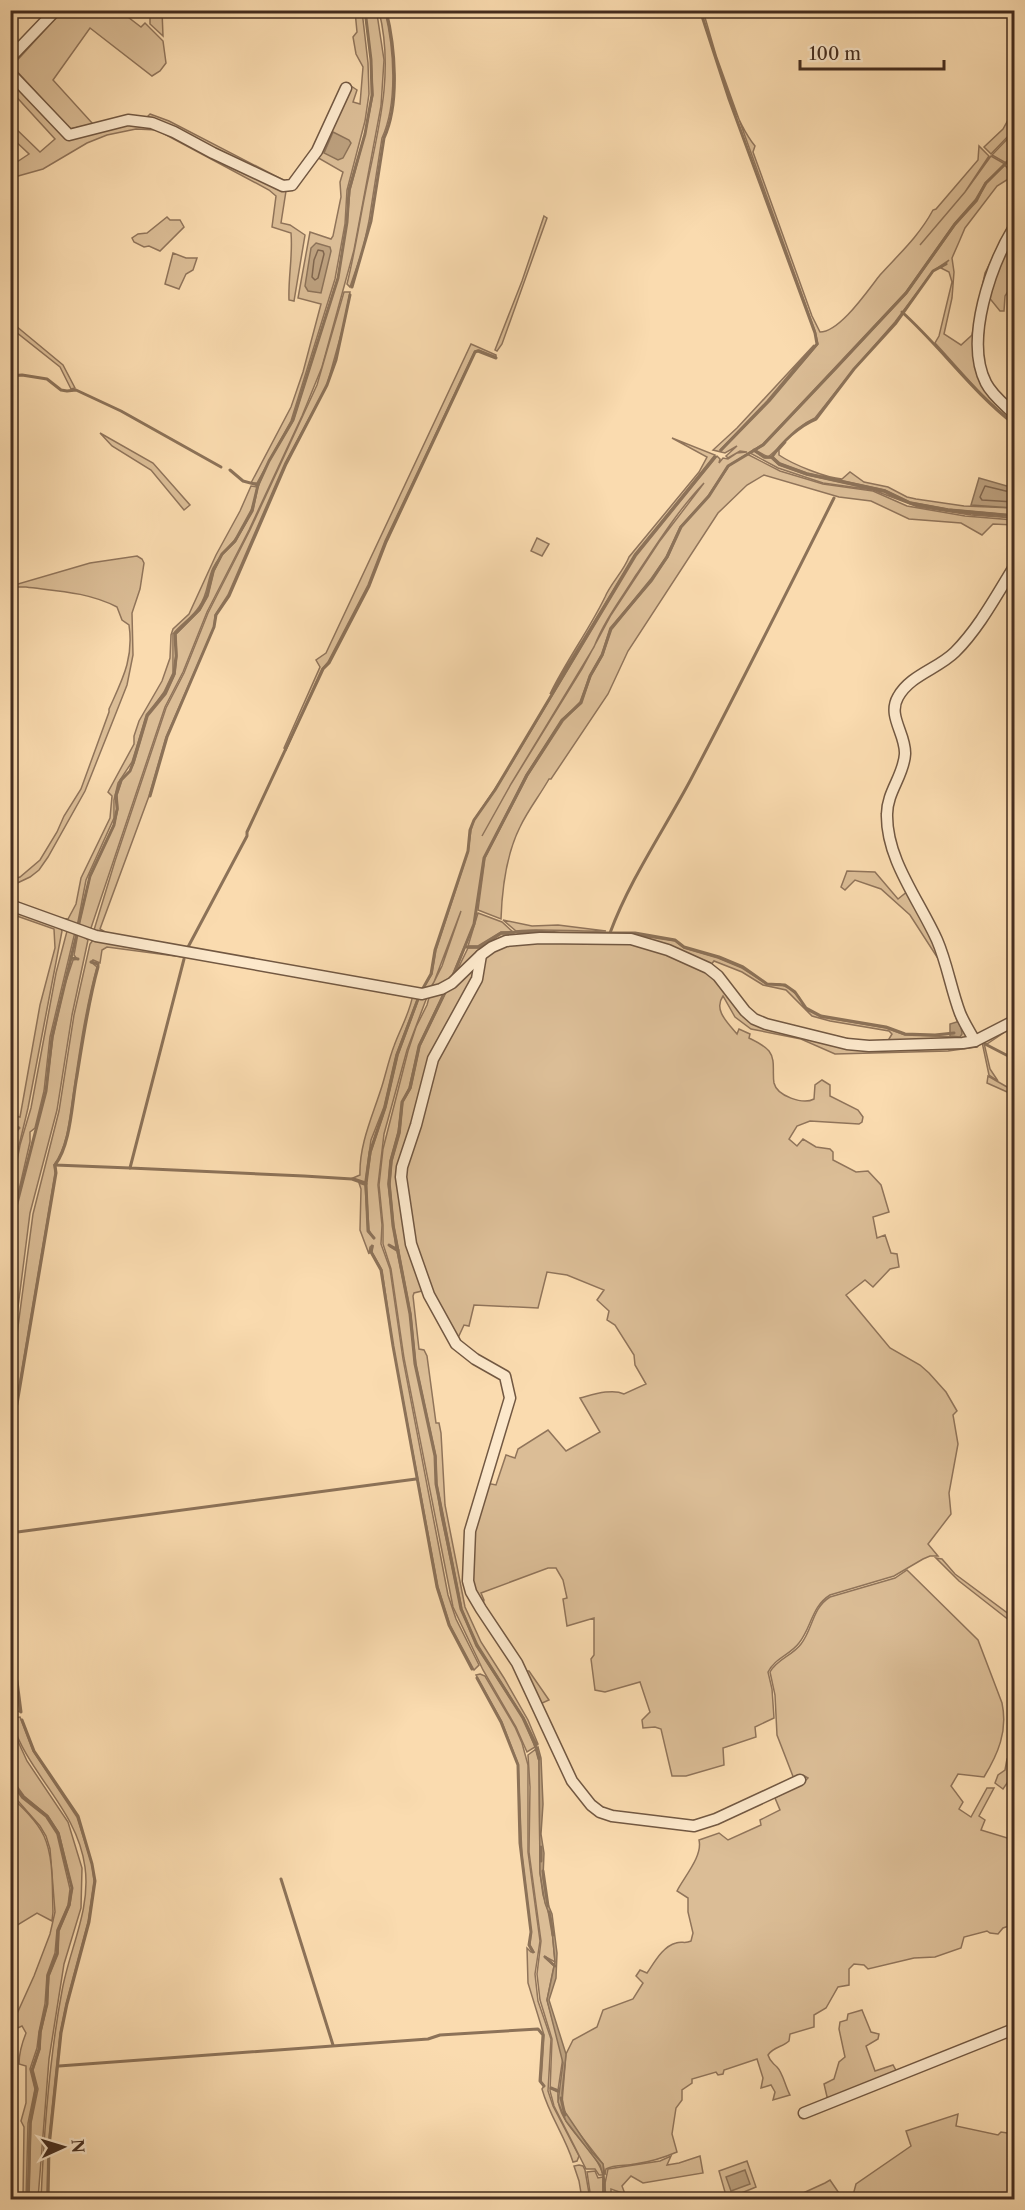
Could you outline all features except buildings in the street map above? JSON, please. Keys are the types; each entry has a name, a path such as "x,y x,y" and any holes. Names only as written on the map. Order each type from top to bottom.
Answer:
{"street":[{"path":"10,58 56,10"},
{"path":"10,73 69,135 128,120 152,123 283,186 292,185 317,151 346,88"},
{"path":"1014,227 991,274 982,305 978,338 980,360 986,383 1014,414"},
{"path":"975,1041 960,1014 937,940 897,861 890,837 887,814 889,798 905,756 905,745 894,709 898,697 906,687 952,655 965,642 1014,567"},
{"path":"10,905 96,936 422,994 441,989 452,983 492,947 521,939 631,939 668,950 708,968 718,976 754,1019 847,1044 869,1046 963,1044 975,1041 1014,1021"},
{"path":"482,955 477,979 433,1059 401,1177 411,1244 429,1295 456,1344 475,1359 506,1376 510,1398 470,1531 467,1568 471,1592 517,1663 572,1781 585,1799 600,1812 612,1816 694,1826 801,1780"},
{"path":"804,2113 1014,2029"}],"shaded area":[{"path":"63,10 120,11 141,27 145,23 163,41 166,63 152,76 90,28 53,80 93,124 70,129 12,66"},
{"path":"153,11 162,11 163,36 150,24"},
{"path":"355,11 362,11 369,94 365,121 347,190 345,224 335,279 291,421 257,483 251,483 291,407 321,304 298,298 310,232 331,239 341,197 340,182 343,172 315,156 351,86 357,90 353,102 360,104 363,67 356,54 353,37 357,32"},
{"path":"365,11 376,11 377,14 384,60 381,106 354,250 322,367 302,416 249,530 207,612 183,672 165,707 91,928 78,928 90,877 114,825 118,809 117,795 122,780 134,763 148,716 166,694 175,674 176,634 200,610 208,596 214,571 222,555 235,542 253,511 258,486 269,461 293,421 338,278 350,190 373,95"},
{"path":"379,11 385,11 391,42 392,92 363,249 350,287 347,284 378,134 384,93 385,52"},
{"path":"703,11 716,56 703,19"},
{"path":"716,56 739,119 731,100"},
{"path":"11,80 65,138 128,123 152,126 286,191 281,223 290,225 305,235 294,301 289,300 291,233 272,227 276,196 269,190 157,130 136,129 107,135 87,143 43,169 11,178 11,166 29,154 11,137 11,124 40,152 55,139 11,91"},
{"path":"1014,109 1014,130 991,154 984,147 1003,129"},
{"path":"150,114 169,121 287,182 282,183 146,118"},
{"path":"739,119 755,146 753,152 812,316 820,332 828,330 845,318 861,300 921,228 933,210 978,160 979,146 989,156 965,192 991,156 1005,164 985,183 976,200 954,224 906,292 763,444 728,466 708,496 680,527 666,557 651,580 610,628 602,654 590,675 580,702 562,720 526,775 484,858 474,924 448,985 430,990 434,982 429,990 422,990 432,974 436,950 468,852 474,820 505,774 636,556 717,456 720,459 719,463 723,458 728,459 737,453 747,452 740,451 728,458 726,456 737,446 725,453 713,450 737,428 814,345 721,451 769,401 818,344","holes":["704,483 659,542 611,615 595,645 613,610 660,539 685,504","592,650 582,669 511,784","461,911 442,966 434,982"]},
{"path":"1014,132 1014,155 1006,163 992,155"},
{"path":"1005,165 1013,176 997,186 965,228 952,258 954,272 952,298 944,334 961,345 972,335 985,273 1014,215 1014,220 989,272 980,374 1014,417 1014,423 983,395 935,343 939,336 952,282 949,272 941,268 949,260 933,271 895,322 815,418 801,426 768,457 755,450 764,445 907,293 955,225 977,201 986,183"},
{"path":"544,216 547,218 502,344 497,351 495,350"},
{"path":"167,217 170,220 180,220 184,227 160,251 134,242 132,238 138,234 147,233"},
{"path":"1014,232 1014,282 1005,296 1004,311 1000,311 987,295"},
{"path":"173,253 186,258 197,258 193,270 186,274 179,289 165,284"},
{"path":"344,292 350,292 344,324 327,385 285,463 228,595 215,615 214,627 166,737 149,796 100,929 110,935 94,930 166,708 184,673 208,613 250,530 317,385"},
{"path":"10,321 63,365 75,388 71,389 60,367 11,328"},
{"path":"471,344 496,357 479,350 475,351 385,541 368,585 328,662 322,669 286,750 284,748 320,667 316,660 326,653"},
{"path":"100,433 153,463 190,505 184,510 151,470 112,446"},
{"path":"672,438 715,455 635,555 550,694 629,557 699,472 707,457"},
{"path":"786,442 779,450 779,455 818,473 842,479 850,472 864,482 888,487 907,497 964,506 1014,508 1014,515 948,509 910,502 885,490 807,473 780,463 772,456"},
{"path":"754,451 765,458 771,458 779,465 807,475 884,492 910,504 873,490 823,483 778,468 750,453"},
{"path":"747,454 780,471 823,484 873,491 907,506 965,516 1014,520 1014,525 993,524 982,535 961,523 909,519 871,501 839,497 764,475 747,485 718,513 628,651 608,694 549,779 520,827 508,861 501,919 478,910 485,858 528,775 563,721 581,703 591,676 603,655 611,629 652,581 668,557 681,527 709,496 729,466"},
{"path":"251,486 257,487 252,509 245,523 213,568 199,607 173,634 173,673 164,692 146,717 132,762 118,783 114,800 114,818 86,880 77,927 11,903 10,899 56,918 68,919 76,904 81,878 110,818 112,796 108,792 134,744 139,721 162,681 170,658 173,629 189,614"},
{"path":"910,504 948,511 1014,518 971,515 918,507"},
{"path":"537,538 549,544 542,556 531,551"},
{"path":"137,556 144,563 140,589 132,613 133,655 127,685 85,791 48,857 39,870 11,886 11,880 20,877 40,860 81,789 109,709 126,669 130,637 129,625 122,620 117,607 106,602 72,593 26,587 18,587 11,594 11,586 90,563"},
{"path":"847,871 875,872 898,899 908,891 927,926 972,1040 886,1044 892,1034 889,1031 830,1021 812,1016 805,1009 821,1017 886,1028 905,1035 960,1037 960,1021 957,1021 939,960 910,915 881,889 855,880 845,890 841,887"},
{"path":"11,907 60,927 62,931 28,1108 11,1179 11,1159 19,1128 11,1124 11,1115 20,1117 40,1005 55,948 54,929 11,914"},
{"path":"478,913 502,922 513,932 501,932 478,946 468,946"},
{"path":"503,920 532,926 558,925 606,931 516,931"},
{"path":"67,931 75,932 50,1037 44,1091 35,1128 30,1132 30,1142 11,1225 11,1191 20,1145 31,1108 56,973"},
{"path":"536,932 623,933 675,941 684,948 742,968 767,984 780,984 789,988 799,997 805,1009 786,990 763,985 742,972 714,961 709,967 651,943 521,937 518,934"},
{"path":"78,933 88,940 72,1015 57,1110 30,1213 11,1362 11,1238 16,1207 46,1091 53,1037 64,987 73,960 77,959 74,955"},
{"path":"501,934 514,934 518,938 506,940 451,983 468,948 479,948"},
{"path":"93,940 183,954 182,957 107,947 102,950 100,963 93,960 91,962 97,967 84,1028 68,1128 63,1148 54,1165 55,1173 11,1422 11,1379 33,1214 59,1111 74,1015 90,944"},
{"path":"632,942 704,968 741,1010 844,1046 975,1044 977,1047 948,1051 835,1054 801,1039 751,1029 735,1017 723,996 720,1001 723,1016 737,1034 739,1029 750,1034 749,1038 769,1051 773,1062 774,1083 780,1092 797,1100 809,1101 814,1099 815,1085 822,1080 830,1085 830,1096 858,1110 863,1117 859,1124 810,1121 797,1126 789,1139 797,1146 803,1139 816,1147 830,1149 833,1152 833,1160 856,1172 868,1171 881,1185 889,1212 873,1217 877,1238 885,1235 891,1253 897,1254 899,1267 890,1269 873,1287 865,1280 846,1295 890,1348 920,1365 946,1392 957,1411 953,1415 958,1444 949,1493 951,1514 928,1544 938,1556 930,1556 894,1576 830,1595 824,1600 815,1611 799,1643 768,1672 774,1718 755,1727 756,1737 723,1748 724,1765 686,1776 672,1776 661,1729 643,1728 642,1720 650,1712 640,1682 605,1692 595,1690 591,1659 594,1655 594,1618 567,1626 563,1599 567,1598 563,1580 556,1568 548,1568 481,1593 484,1600 482,1608 473,1591 470,1555 486,1483 496,1485 506,1455 515,1458 518,1449 548,1430 566,1451 600,1432 580,1398 608,1392 624,1394 646,1384 635,1365 634,1355 615,1325 607,1320 609,1311 597,1300 604,1290 567,1275 547,1272 538,1308 474,1305 469,1326 464,1325 457,1340 422,1272 403,1183 435,1061 482,957 507,943"},
{"path":"474,964 476,979 436,1049 400,1167 426,1290 414,1293 413,1296 419,1349 424,1350 427,1356 436,1423 439,1423 441,1433 445,1505 465,1607 481,1642 528,1720 537,1745 524,1718 477,1645 462,1609 437,1484 436,1456 416,1364 411,1314 394,1226 390,1184 392,1161 400,1133 403,1102 411,1088 420,1046 449,986"},
{"path":"446,988 419,1045 409,1088 402,1102 398,1132 390,1161 388,1184 396,1248 389,1246 397,1251 410,1314 415,1364 435,1456 436,1484 441,1515 461,1609 476,1646 523,1718 535,1747 527,1752 516,1727 483,1670 453,1607 404,1358 391,1269 383,1244 379,1185 383,1149 416,1027 430,994"},
{"path":"413,994 419,995 396,1055 384,1107 371,1140 365,1182 353,1178 360,1175 360,1163 367,1130"},
{"path":"420,995 427,997 407,1050 384,1134 378,1185 382,1225 381,1244 390,1269 403,1359 448,1595 456,1619 479,1665 474,1670 450,1625 438,1587 393,1346 382,1270 372,1252 373,1246 370,1247 369,1254 360,1230 361,1189 359,1183 365,1185 368,1231 374,1239 369,1230 366,1184 371,1152 386,1107 398,1055"},
{"path":"1014,1026 987,1044 984,1043 990,1069 998,1081 989,1075 982,1042"},
{"path":"988,1076 1014,1091 1014,1095 987,1083"},
{"path":"936,1558 942,1559 955,1574 1014,1618 1014,1624 959,1581"},
{"path":"907,1570 978,1640 1002,1703 1003,1733 994,1760 984,1777 958,1774 951,1786 963,1802 959,1809 971,1817 987,1788 994,1788 979,1816 985,1820 981,1830 1014,1840 1014,1919 1011,1920 1012,1925 1003,1928 998,1934 987,1931 964,1937 961,1948 935,1957 914,1958 868,1969 864,1965 854,1964 849,1969 849,1985 838,1987 826,2008 814,2015 814,2027 790,2034 789,2041 768,2055 770,2061 781,2073 790,2095 773,2100 775,2092 771,2085 761,2088 763,2078 757,2059 724,2070 723,2074 718,2075 716,2072 692,2079 692,2083 682,2090 682,2100 676,2108 672,2134 677,2152 646,2162 609,2167 605,2175 603,2164 563,2109 566,2054 573,2040 597,2027 603,2010 633,1999 643,1983 636,1976 640,1970 647,1973 659,1955 671,1945 691,1941 693,1933 688,1912 688,1898 677,1891 696,1859 699,1840 719,1833 728,1840 761,1825 760,1820 780,1810 775,1798 808,1778 803,1775 794,1779 777,1735 775,1695 770,1672 801,1644 816,1613 830,1597 895,1578"},
{"path":"10,1668 16,1681 20,1712 11,1709"},
{"path":"525,1671 529,1671 549,1700 540,1704"},
{"path":"476,1675 485,1676 515,1727 528,1765 528,1852 540,1941 535,1974 538,2001 551,2039 548,2091 553,2106 579,2156 577,2161 573,2162 549,2108 541,2082 544,2035 528,1983 527,1948 534,1952 530,1945 531,1932 522,1856 518,1764 502,1722"},
{"path":"20,1717 33,1751 77,1817 92,1864 94,1881 88,1922 60,2033 48,2147 47,2199 41,2199 50,2069 62,1991 82,1914 86,1883 80,1846 72,1827 19,1741 12,1722 14,1718"},
{"path":"11,1726 27,1761 68,1822 82,1868 81,1908 64,1964 49,2059 38,2199 29,2199 31,2123 38,2089 33,2070 40,2049 49,1976 58,1954 59,1931 70,1905 72,1888 59,1833 48,1816 24,1796 11,1778"},
{"path":"536,1749 539,1760 540,1873 543,1895 551,1919 555,1962 544,1956 554,1966 547,2000 563,2057 558,2090 551,2088 558,2092 563,2115 599,2164 603,2175 599,2175 595,2169 586,2169 554,2106 550,2091 552,2039 540,2000 537,1974 541,1941 529,1852 528,1755"},
{"path":"1014,1753 1014,1773 1003,1789 995,1783 998,1775 1005,1770 1007,1759"},
{"path":"11,1782 22,1798 46,1817 57,1834 70,1889 68,1905 57,1930 55,1953 47,1975 45,2004 37,2048 30,2069 35,2089 28,2123 26,2200 23,2199 24,2127 21,2121 26,2103 26,2066 19,2064 26,2033 22,2026 13,2030 11,2034 11,2027 34,1976 50,1934 55,1912 50,1849 46,1836 11,1793"},
{"path":"10,1796 44,1836 52,1873 53,1912 52,1921 37,1913 11,1929"},
{"path":"862,2010 871,2032 879,2034 878,2039 866,2046 875,2071 893,2065 898,2074 828,2101 824,2084 834,2079 839,2062 845,2057 839,2029 840,2022 847,2020 848,2014"},
{"path":"958,2114 956,2126 998,2135 1001,2132 1014,2134 1014,2199 852,2199 856,2184 911,2146 906,2131"},
{"path":"671,2156 667,2165 700,2156 703,2173 643,2183 631,2176 622,2186 625,2194 611,2189 611,2200 606,2199 604,2188 608,2169 660,2161"},
{"path":"747,2161 756,2187 727,2199 719,2171"},
{"path":"579,2165 585,2170 590,2199 582,2199 574,2166"},
{"path":"595,2171 598,2178 603,2177 603,2199 591,2199 587,2172"},
{"path":"830,2180 843,2199 790,2199 825,2183"}],"water":[{"path":"333,132 351,143 343,158 338,160 324,153"},
{"path":"316,243 330,247 331,251 321,293 308,291 305,286 311,248"},
{"path":"979,478 1014,488 1014,508 971,505"},
{"path":"960,1021 962,1034 960,1037 950,1036 950,1024"},
{"path":"538,1747 541,1758 543,1804 541,1834 544,1853 543,1878 547,1902 552,1914 557,1953 556,1978 549,2000 566,2054 562,2093 563,2109 592,2152 603,2164 606,2199 603,2199 603,2175 600,2165 566,2121 558,2102 563,2063 547,2000 555,1962 551,1919 545,1903 540,1873 539,1760 536,1749"},
{"path":"745,2170 750,2184 731,2191 726,2177"}],"waterway":[{"path":"78,927 90,876 114,825 117,809 116,795 121,780 130,771 147,715 165,693 174,674 175,634 199,610 207,595 213,571 222,554 235,541 252,510 258,485 293,420 338,278 347,222 349,190 365,134 372,95 371,60 365,10"},
{"path":"352,287 371,221 384,138 392,109 394,57 386,10"},
{"path":"700,10 729,99 815,333 817,344 769,401 721,450"},
{"path":"453,976 474,924 484,858 527,775 562,720 581,703 590,676 602,655 611,629 651,580 667,557 681,527 709,496 728,466 763,445 906,293 955,224 976,200 986,183 1014,155"},
{"path":"754,450 764,457 772,457 791,435 816,419 854,369 896,323 933,271 946,264"},
{"path":"150,796 167,737 214,627 216,615 229,596 286,464 327,385 336,360 350,295"},
{"path":"902,312 984,398 1014,424"},
{"path":"187,949 247,836 323,669 329,663 369,586 386,542 475,352 496,358"},
{"path":"10,376 22,375 47,379 61,390 76,390 121,411 221,467"},
{"path":"422,990 431,974 435,950 468,851 470,830 474,820 495,790 635,555 715,457"},
{"path":"772,457 779,464 807,474 885,491 910,503 948,510 1014,516"},
{"path":"230,470 243,481 258,485"},
{"path":"610,933 627,893 681,798 834,498"},
{"path":"466,947 479,947 501,933 536,931 635,933 675,940 684,947 743,967 767,984 785,985 795,992 806,1008 821,1016 886,1027 905,1034 954,1033"},
{"path":"10,1234 46,1091 52,1037 77,933"},
{"path":"71,958 78,959"},
{"path":"184,959 130,1168 352,1179 366,1184"},
{"path":"91,962 98,964 98,967 86,1021 68,1135 55,1165 130,1168"},
{"path":"446,990 419,1046 410,1088 402,1102 389,1184 393,1226 410,1314 415,1364 435,1456 436,1484 461,1609 477,1645 523,1718 539,1759"},
{"path":"374,1238 368,1231 366,1184 370,1152 385,1107 397,1055 418,999"},
{"path":"985,1044 1014,1059"},
{"path":"10,1125 19,1128"},
{"path":"10,1425 17,1404 56,1173 55,1165"},
{"path":"389,1245 398,1250"},
{"path":"372,1246 371,1252 381,1270 437,1587 449,1625 472,1669"},
{"path":"10,1533 416,1479"},
{"path":"10,1666 17,1681 21,1712"},
{"path":"477,1678 501,1722 518,1765 520,1843 531,1932 529,1945 533,1952"},
{"path":"22,1720 34,1751 78,1816 95,1881 89,1922 61,2033 49,2147 48,2200"},
{"path":"10,1779 23,1797 47,1816 58,1833 72,1888 69,1905 58,1931 57,1953 48,1976 47,2004 40,2032 39,2049 32,2070 36,2089 30,2123 28,2200"},
{"path":"541,1847 541,1861"},
{"path":"543,1871 548,1906"},
{"path":"281,1879 333,2045"},
{"path":"549,1912 553,1935"},
{"path":"545,1957 555,1966"},
{"path":"59,2066 538,2029 543,2035 540,2081 544,2086"},
{"path":"551,2088 558,2091"},
{"path":"561,2098 565,2115"},
{"path":"604,2184 605,2200"}]}
